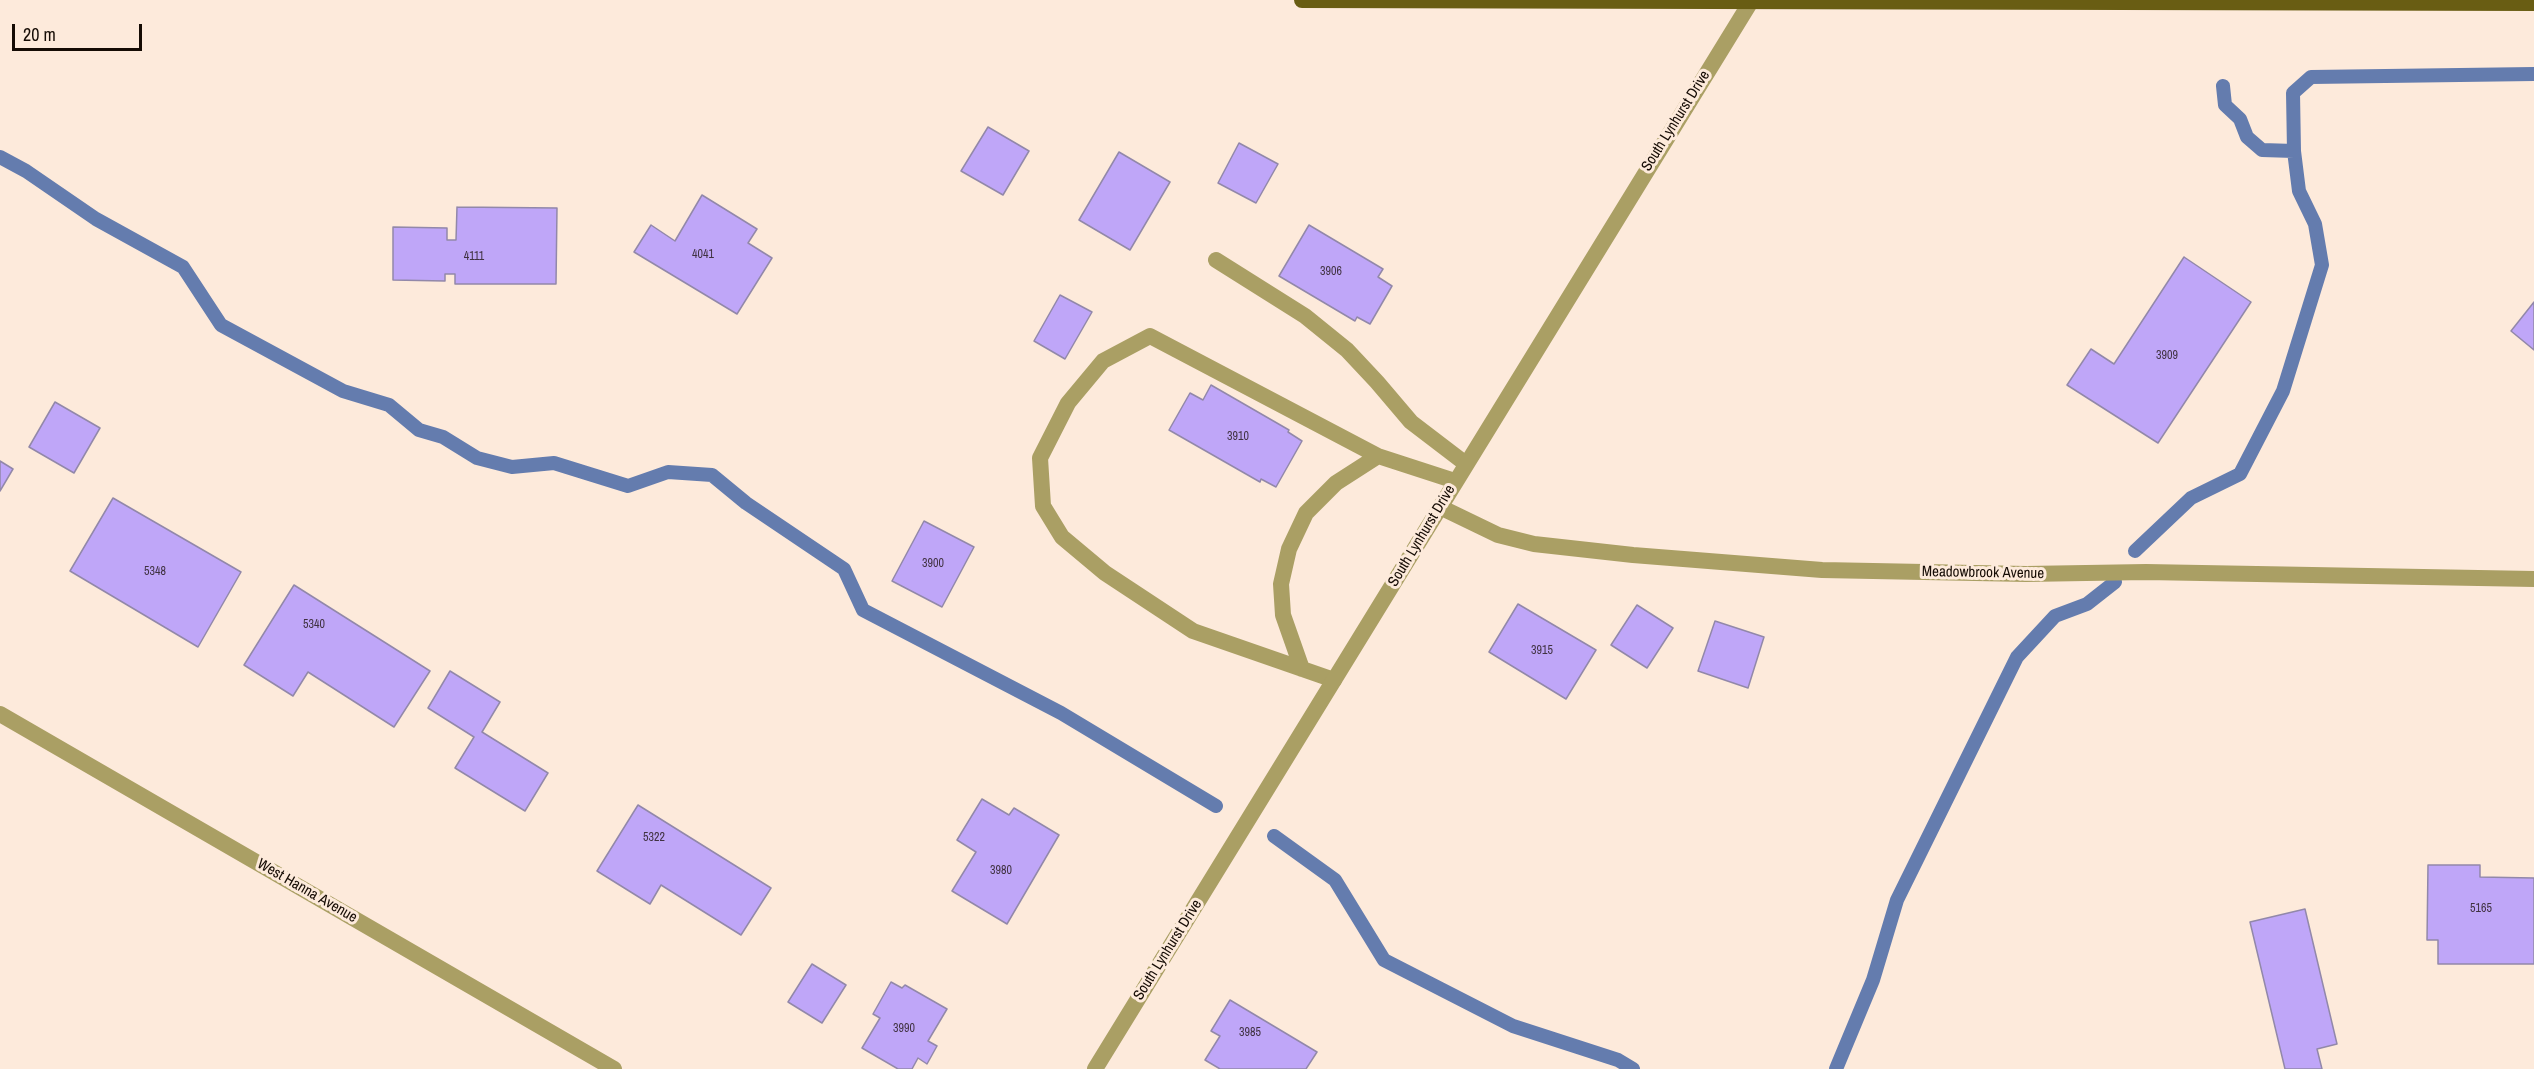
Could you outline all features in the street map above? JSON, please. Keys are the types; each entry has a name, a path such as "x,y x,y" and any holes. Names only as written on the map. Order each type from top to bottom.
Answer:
{"main road":[{"path":"1302,0 2534,3"}],"street":[{"name":"South Lynhurst Drive","path":"1095,1069 1751,1"},
{"path":"1216,260 1275,295 1347,350 1411,422 1466,464"},
{"path":"1334,680 1194,630 1106,573 1062,537 1043,506 1040,458 1068,403 1103,361 1150,336 1378,456 1455,482"},
{"path":"1302,669 1283,615 1281,584 1289,549 1306,513 1336,483 1378,456"},
{"name":"Meadowbrook Avenue","path":"1440,507 1497,535 1534,544 1644,556 1822,570 2026,574 2146,572 2534,579"},
{"name":"West Hanna Avenue","path":"0,714 614,1069"}],"building":[{"path":"988,127 1029,151 1003,195 961,171"},
{"path":"1239,143 1278,164 1256,203 1218,183"},
{"path":"1119,152 1170,182 1130,250 1079,220"},
{"path":"702,195 757,229 748,243 772,258 737,314 634,252 651,225 675,241"},
{"path":"457,207 557,208 556,284 455,284 455,274 445,274 445,281 393,280 393,227 447,228 447,240 456,240"},
{"path":"1309,225 1383,269 1378,277 1392,286 1370,324 1357,317 1355,321 1279,276"},
{"path":"2184,257 2251,302 2158,443 2067,385 2091,349 2114,364"},
{"path":"1060,295 1092,312 1065,359 1034,341"},
{"path":"2534,302 2534,350 2511,331"},
{"path":"1211,385 1289,430 1288,432 1302,441 1276,487 1261,479 1260,482 1169,430 1190,393 1203,400"},
{"path":"55,402 100,428 74,473 29,447"},
{"path":"0,461 13,469 0,491"},
{"path":"113,498 241,572 198,647 70,571"},
{"path":"924,521 974,547 942,607 892,581"},
{"path":"294,585 430,671 394,727 308,672 293,696 244,665"},
{"path":"1518,604 1596,650 1566,699 1489,652"},
{"path":"1637,605 1673,628 1647,668 1611,645"},
{"path":"1715,621 1764,637 1748,688 1698,671"},
{"path":"450,671 500,702 482,732 548,773 525,811 455,768 474,737 428,708"},
{"path":"982,799 1009,815 1014,808 1059,835 1007,924 952,891 976,852 957,840"},
{"path":"638,805 771,888 741,935 661,885 650,904 597,871"},
{"path":"2428,865 2480,865 2480,877 2534,878 2534,964 2438,964 2438,940 2427,940"},
{"path":"2305,909 2337,1044 2317,1049 2322,1069 2285,1069 2250,922"},
{"path":"812,964 846,985 822,1023 788,1002"},
{"path":"891,982 902,988 905,985 947,1009 928,1041 937,1046 927,1064 918,1058 912,1069 898,1069 862,1048 880,1018 873,1014"},
{"path":"1230,1000 1317,1052 1306,1069 1220,1069 1205,1060 1220,1036 1211,1031"}],"waterway":[{"path":"2135,551 2191,498 2240,474 2283,391 2322,265 2315,224 2299,191 2294,151 2293,93 2311,77 2534,74"},
{"path":"2223,86 2225,105 2240,119 2247,137 2262,150 2294,151"},
{"path":"0,157 26,171 96,219 183,267 221,325 343,391 389,405 419,430 443,437 477,458 512,467 554,463 628,486 668,472 712,475 746,503 844,569 863,610 1061,713 1216,806"},
{"path":"1836,1069 1873,980 1897,900 2017,657 2055,616 2087,604 2115,582"},
{"path":"1274,836 1335,880 1384,960 1513,1026 1618,1060 1633,1069"}]}
